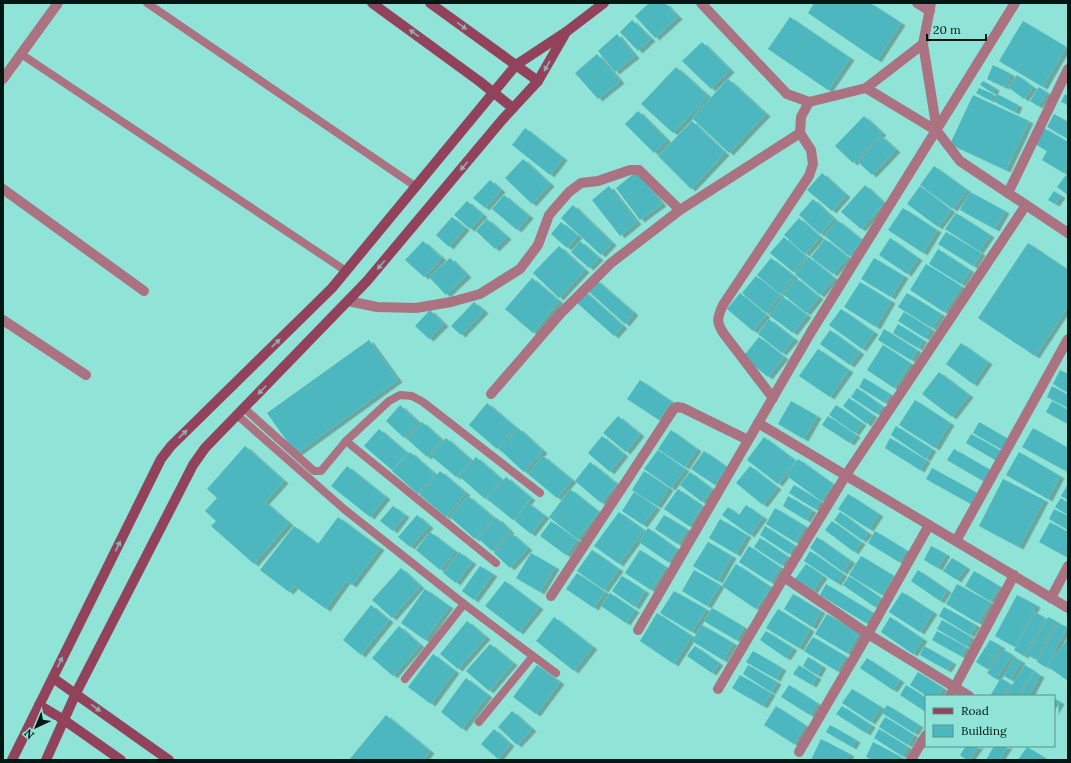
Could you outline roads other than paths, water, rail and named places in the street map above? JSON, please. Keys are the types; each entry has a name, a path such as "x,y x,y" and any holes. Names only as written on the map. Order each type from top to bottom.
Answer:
{"street":[{"path":"3,78 58,3"},
{"path":"372,3 513,108"},
{"path":"430,3 538,81"},
{"path":"12,760 161,459 171,446 332,288 516,65 566,32 604,3"},
{"path":"701,3 787,94 809,102 866,88 923,44"},
{"path":"917,3 930,7 923,44 937,131"},
{"path":"638,630 810,332 937,131 1015,3"},
{"path":"46,760 76,694 192,465 205,448 367,281 513,108 538,81 566,32"},
{"path":"1008,193 1068,69"},
{"path":"866,88 937,131 960,161 1068,233"},
{"path":"772,398 718,325 718,315 723,305 808,176 813,164 811,150 800,133 801,117 809,102"},
{"path":"491,394 561,313 611,263 664,220 800,133"},
{"path":"348,301 377,308 416,308 451,302 480,294 520,269 538,245 549,215 569,192 582,183 598,181 630,170 639,170 680,210"},
{"path":"3,189 144,291"},
{"path":"718,689 846,475 1026,204"},
{"path":"3,320 86,375"},
{"path":"956,541 1068,339"},
{"path":"551,596 673,410 683,408 748,440"},
{"path":"758,423 1068,608"},
{"path":"800,752 929,525"},
{"path":"1051,598 1068,566"},
{"path":"953,692 1014,575"},
{"path":"784,577 953,692 965,695"},
{"path":"53,678 168,760"},
{"path":"40,705 121,760"},
{"path":"910,760 925,737"}],"lane":[{"path":"147,3 415,186"},
{"path":"21,54 346,272"},
{"path":"240,412 314,471 321,471 346,440 389,401 400,395 412,396 423,402 540,493"},
{"path":"240,412 344,509 464,604 556,673"},
{"path":"346,440 496,563"},
{"path":"405,679 464,604"},
{"path":"479,722 533,656"}]}
